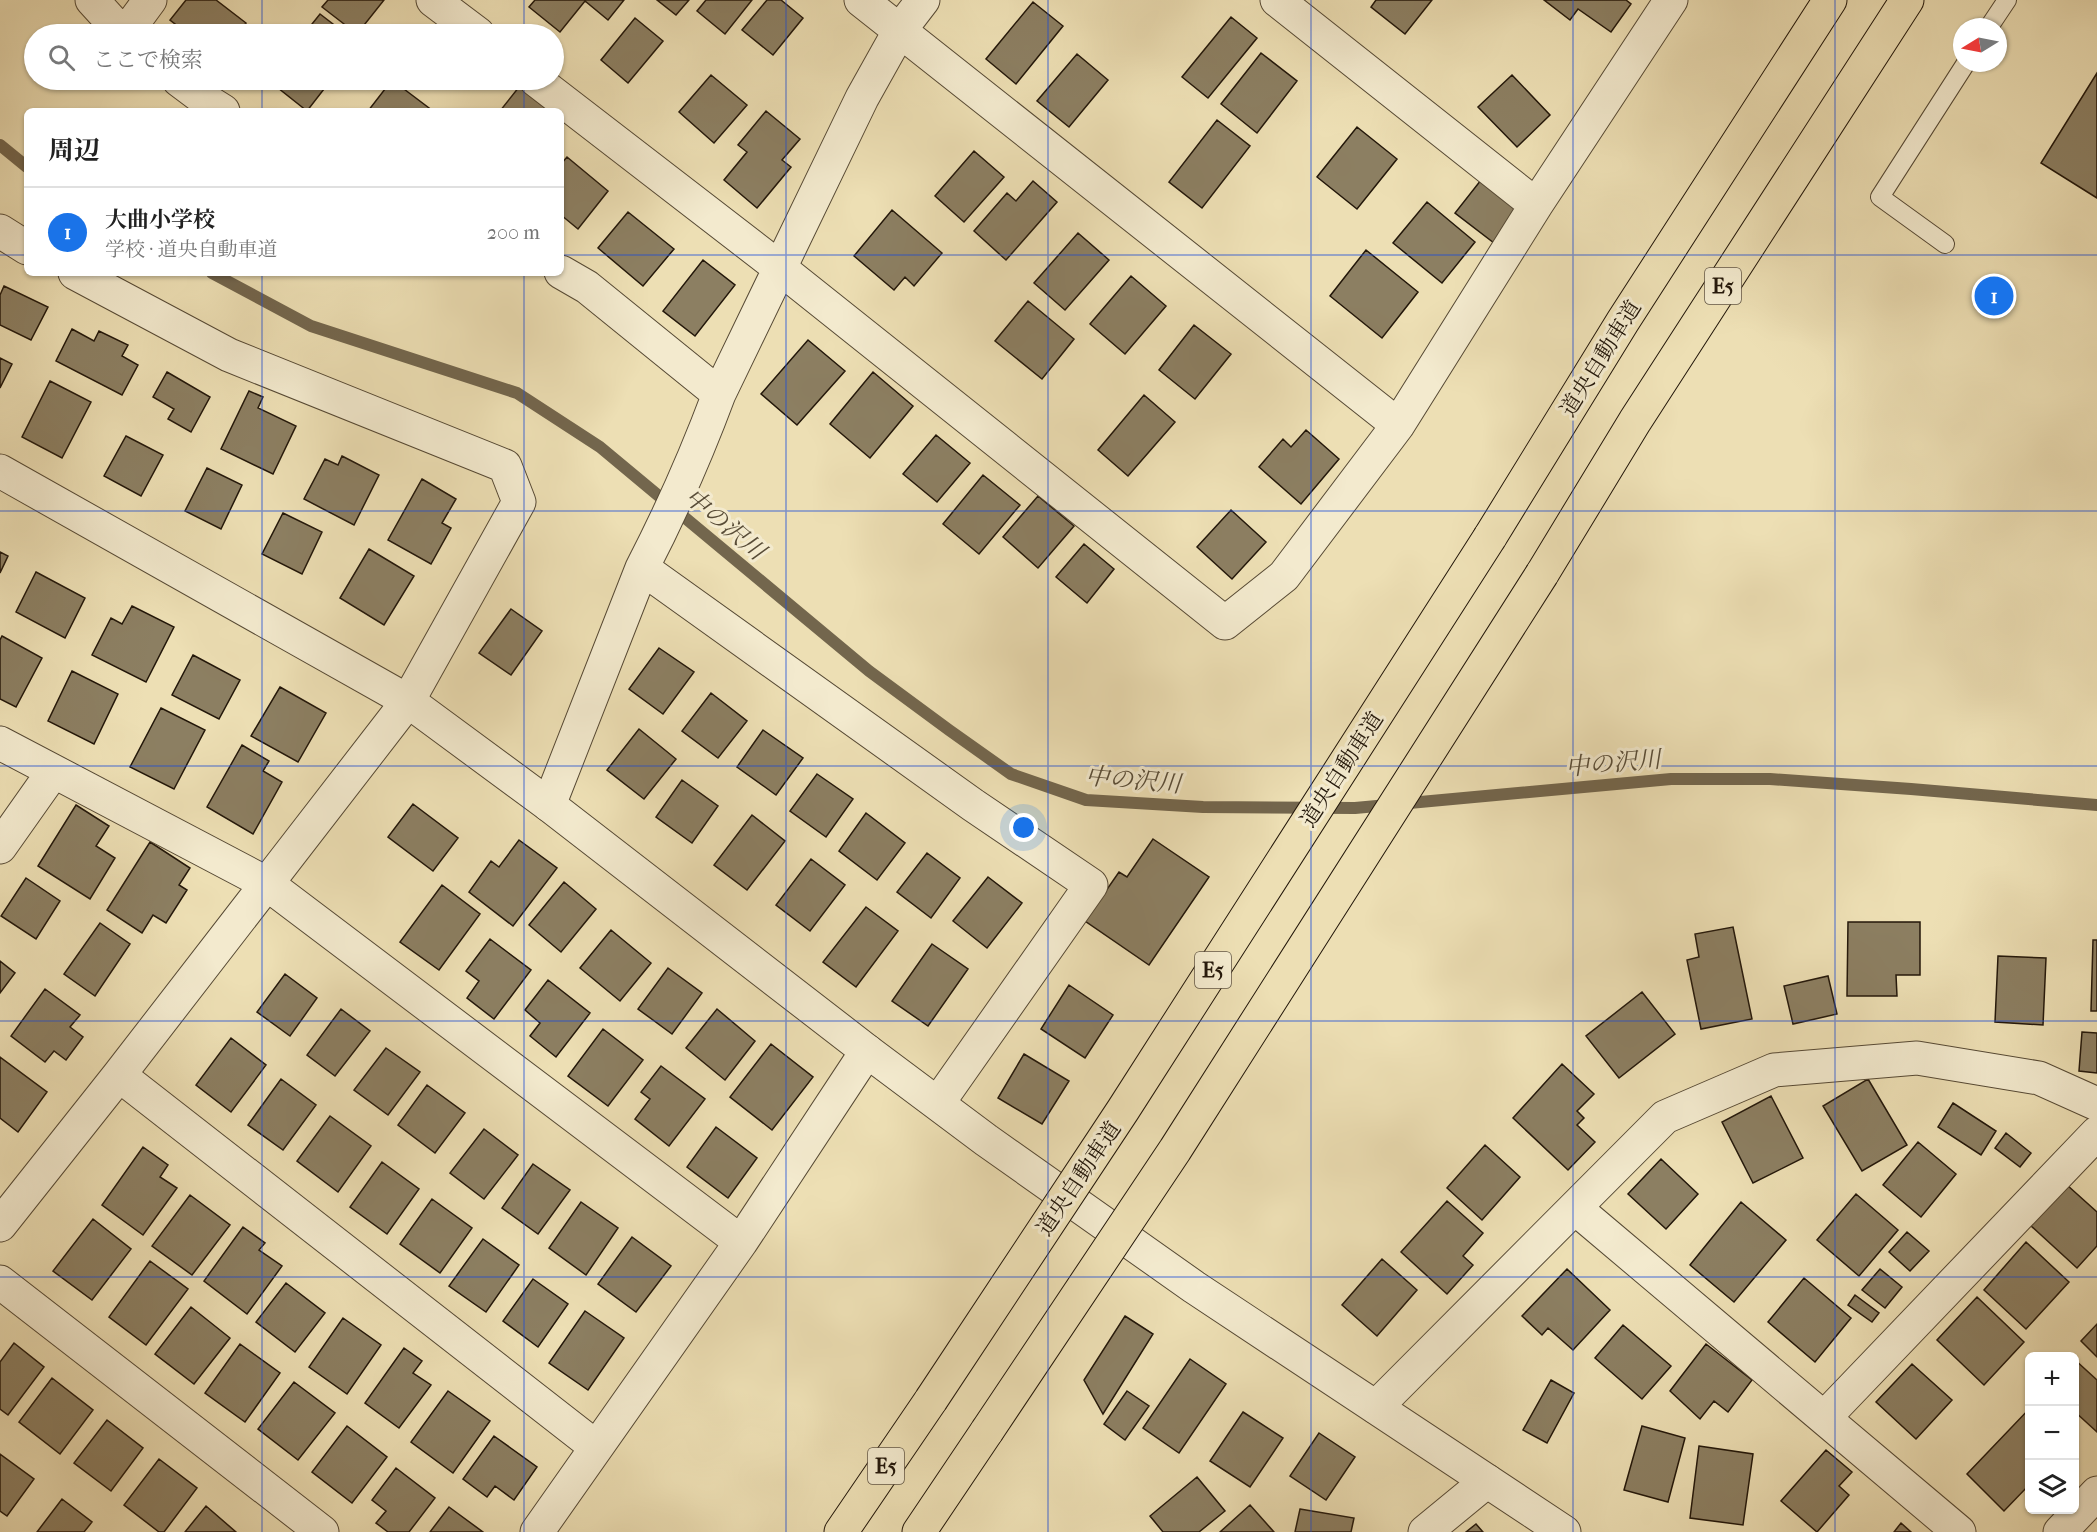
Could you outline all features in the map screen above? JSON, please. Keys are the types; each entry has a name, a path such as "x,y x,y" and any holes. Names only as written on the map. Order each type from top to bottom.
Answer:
{"highway":[{"name":"道央自動車道","path":"842,1532 1123,1110 1490,537 1623,321 1830,0"},
{"name":"E5","path":"920,1532 1175,1150 1542,574 1635,421 1907,0"}],"street":[{"path":"92,0 115,24"},
{"path":"132,24 150,0"},
{"path":"433,0 465,24"},
{"path":"861,0 1398,425"},
{"path":"549,805 642,568 661,532 720,394 862,98 900,30 923,0"},
{"path":"1277,0 1536,205"},
{"path":"549,90 781,269 1225,623 1284,576 1398,425 1536,205 1671,0"},
{"path":"192,90 219,108"},
{"path":"0,231 24,246"},
{"path":"564,274 587,287 720,394"},
{"path":"0,1225 408,701 519,502 505,466 229,355 81,276"},
{"path":"0,471 408,701 549,805 867,1052 986,1140 1194,1287 1564,1532"},
{"path":"642,568 973,805 1091,885 938,1103"},
{"path":"0,743 267,883 741,1242"},
{"path":"0,847 53,772"},
{"path":"537,1532 741,1242 867,1052"},
{"path":"1376,1407 1665,1117 1774,1070 1917,1058 2039,1078 2097,1104"},
{"path":"119,1075 596,1447"},
{"path":"1824,1418 2097,1133"},
{"path":"1575,1208 1959,1532"},
{"path":"0,1282 322,1532"},
{"path":"1425,1532 1487,1481"},
{"path":"2060,1532 2097,1493"}],"lane":[{"path":"1995,18 2007,0"},
{"path":"1944,244 1880,197 1960,72"}],"building":[{"path":"186,0 216,0 246,23 175,24 170,20"},
{"path":"328,0 384,0 365,24 344,24 322,7"},
{"path":"535,0 624,0 608,20 585,1 564,27 564,24 550,24 529,7"},
{"path":"657,0 689,0 676,15"},
{"path":"706,0 752,0 725,34 697,11"},
{"path":"767,0 781,0 803,18 773,55 742,30"},
{"path":"1376,0 1432,0 1405,34 1371,7"},
{"path":"1544,0 1626,0 1631,4 1611,32 1578,9 1570,20"},
{"path":"1033,2 1063,26 1016,84 986,59"},
{"path":"320,14 333,24 312,24"},
{"path":"1231,17 1257,38 1208,98 1182,77"},
{"path":"635,18 663,41 628,83 601,60"},
{"path":"1261,53 1297,81 1257,133 1221,104"},
{"path":"1077,54 1108,80 1069,127 1037,101"},
{"path":"2097,73 2097,198 2041,163"},
{"path":"711,75 747,105 714,143 679,112"},
{"path":"1512,75 1550,115 1517,147 1478,107"},
{"path":"281,90 323,90 309,108 303,108"},
{"path":"384,90 405,90 429,108 370,108"},
{"path":"517,90 523,90 545,108 502,108"},
{"path":"766,111 800,139 782,160 791,167 757,208 724,180 747,152 738,145"},
{"path":"1217,120 1250,146 1202,208 1169,182"},
{"path":"1357,127 1397,159 1357,209 1317,177"},
{"path":"974,151 1004,177 964,222 935,196"},
{"path":"567,157 608,191 578,229 564,217 564,160"},
{"path":"1481,180 1519,210 1494,243 1455,213"},
{"path":"1033,181 1057,202 1006,260 974,231 1007,193 1016,201"},
{"path":"1427,202 1475,242 1442,283 1393,243"},
{"path":"892,210 942,253 914,286 905,277 894,290 854,256"},
{"path":"628,212 674,249 643,286 598,248"},
{"path":"1078,233 1109,260 1065,310 1034,283"},
{"path":"1366,250 1418,292 1382,338 1330,296"},
{"path":"703,260 735,285 695,336 663,311"},
{"path":"1131,276 1166,306 1125,354 1090,324"},
{"path":"4,286 48,307 31,340 0,325 0,295"},
{"path":"1028,301 1074,339 1042,379 995,341"},
{"path":"1194,325 1231,354 1195,399 1159,370"},
{"path":"72,329 94,341 99,331 128,345 122,356 138,365 122,395 56,361"},
{"path":"808,340 845,371 797,425 761,394"},
{"path":"0,358 12,364 0,388"},
{"path":"167,372 210,397 191,432 168,419 174,409 153,397"},
{"path":"873,372 913,406 870,458 830,424"},
{"path":"50,381 91,402 62,458 22,437"},
{"path":"249,391 263,397 258,408 296,426 273,474 221,449"},
{"path":"1144,395 1175,422 1128,476 1098,450"},
{"path":"1306,430 1339,459 1301,504 1259,467 1283,439 1291,447"},
{"path":"936,435 970,463 937,502 903,474"},
{"path":"126,436 163,455 141,496 104,476"},
{"path":"342,456 379,475 354,525 304,499 325,459 338,465"},
{"path":"207,468 242,485 221,529 185,511"},
{"path":"983,475 1020,505 979,554 943,524"},
{"path":"422,479 456,499 442,523 451,528 431,564 388,540"},
{"path":"1038,496 1074,526 1038,568 1003,537"},
{"path":"1231,510 1266,542 1232,579 1197,547"},
{"path":"283,513 322,532 302,574 262,554"},
{"path":"1084,544 1114,569 1087,603 1056,577"},
{"path":"369,549 414,576 384,625 340,598"},
{"path":"0,552 8,556 0,573"},
{"path":"36,572 85,598 65,638 16,612"},
{"path":"132,606 174,627 146,682 92,655 111,618 122,624"},
{"path":"511,609 542,631 511,675 479,653"},
{"path":"2,636 42,658 16,707 0,699 0,640"},
{"path":"659,648 694,672 663,714 629,689"},
{"path":"193,655 240,680 219,719 172,695"},
{"path":"72,671 118,694 94,744 48,721"},
{"path":"280,687 326,713 298,762 251,736"},
{"path":"711,693 747,721 718,758 682,731"},
{"path":"161,708 205,730 174,789 130,767"},
{"path":"639,729 676,759 644,799 607,770"},
{"path":"763,730 803,758 776,795 737,767"},
{"path":"242,745 269,761 263,771 282,782 253,834 207,807"},
{"path":"817,774 853,799 826,837 790,811"},
{"path":"682,780 718,806 692,843 656,817"},
{"path":"413,804 458,838 433,871 388,837"},
{"path":"76,805 109,826 96,846 115,858 90,899 38,866"},
{"path":"866,813 905,843 877,880 839,851"},
{"path":"752,815 785,841 747,890 714,865"},
{"path":"1153,839 1209,877 1149,965 1085,921 1119,872 1127,877"},
{"path":"519,840 557,868 513,926 469,892 491,861 499,867"},
{"path":"150,842 190,868 179,885 187,890 166,923 153,915 142,933 107,910"},
{"path":"927,853 960,878 931,918 897,892"},
{"path":"811,859 845,885 810,931 776,905"},
{"path":"988,877 1022,903 987,948 953,921"},
{"path":"26,878 60,901 36,939 1,916"},
{"path":"564,882 596,909 561,952 529,925"},
{"path":"442,885 480,914 439,970 400,942"},
{"path":"866,907 898,931 856,987 823,962"},
{"path":"1848,922 1920,922 1920,975 1896,975 1897,996 1847,996"},
{"path":"100,923 130,944 95,996 64,974"},
{"path":"1733,927 1752,1019 1701,1029 1687,960 1699,957 1695,934"},
{"path":"611,930 651,963 620,1001 580,968"},
{"path":"490,939 531,970 494,1019 467,998 479,981 466,971"},
{"path":"2093,940 2097,940 2097,1011 2091,1011"},
{"path":"932,944 968,969 928,1026 892,1001"},
{"path":"1998,956 2046,958 2043,1025 1995,1022"},
{"path":"0,961 15,973 0,993"},
{"path":"668,968 702,993 672,1034 638,1009"},
{"path":"285,974 317,998 290,1036 257,1012"},
{"path":"1828,976 1837,1014 1793,1024 1784,986"},
{"path":"548,980 590,1013 556,1057 530,1036 540,1023 525,1010"},
{"path":"1069,985 1113,1015 1085,1058 1041,1029"},
{"path":"45,989 80,1015 70,1027 83,1037 66,1060 54,1051 45,1062 11,1036"},
{"path":"1642,992 1675,1034 1619,1078 1586,1036"},
{"path":"341,1009 370,1031 335,1076 307,1055"},
{"path":"717,1009 755,1041 725,1080 686,1048"},
{"path":"603,1029 643,1060 608,1106 568,1076"},
{"path":"2082,1032 2097,1033 2097,1073 2079,1071"},
{"path":"231,1038 266,1065 231,1112 196,1085"},
{"path":"771,1044 813,1077 772,1130 730,1097"},
{"path":"386,1048 420,1072 388,1115 354,1090"},
{"path":"1024,1054 1069,1081 1042,1124 998,1098"},
{"path":"0,1057 47,1092 18,1132 0,1118"},
{"path":"1562,1064 1594,1094 1577,1111 1584,1118 1577,1125 1595,1142 1568,1170 1513,1118"},
{"path":"661,1066 705,1099 669,1146 635,1119 650,1099 641,1092"},
{"path":"281,1079 316,1105 283,1150 248,1125"},
{"path":"1868,1079 1907,1145 1862,1171 1823,1106"},
{"path":"427,1085 465,1113 435,1153 398,1125"},
{"path":"1771,1096 1803,1158 1753,1183 1722,1122"},
{"path":"1953,1103 1996,1131 1981,1155 1938,1127"},
{"path":"330,1116 371,1146 338,1192 297,1161"},
{"path":"716,1127 757,1158 728,1198 687,1167"},
{"path":"484,1129 518,1155 484,1199 450,1173"},
{"path":"2006,1133 2031,1153 2020,1167 1995,1148"},
{"path":"1918,1142 1956,1174 1921,1217 1883,1185"},
{"path":"1485,1145 1520,1177 1482,1220 1447,1188"},
{"path":"143,1147 168,1165 160,1177 177,1188 143,1235 102,1205"},
{"path":"1661,1159 1698,1194 1666,1229 1628,1194"},
{"path":"382,1162 419,1189 387,1234 350,1207"},
{"path":"533,1164 570,1190 538,1234 502,1208"},
{"path":"2067,1185 2097,1212 2097,1246 2077,1268 2030,1225"},
{"path":"1856,1194 1898,1230 1859,1276 1817,1240"},
{"path":"190,1195 230,1225 192,1275 152,1246"},
{"path":"432,1199 472,1228 440,1273 400,1244"},
{"path":"1447,1201 1483,1233 1463,1256 1473,1265 1447,1294 1401,1252"},
{"path":"581,1202 618,1228 586,1275 549,1248"},
{"path":"1741,1202 1786,1240 1734,1302 1690,1265"},
{"path":"93,1219 131,1249 92,1300 53,1271"},
{"path":"243,1227 265,1243 259,1250 282,1266 247,1314 204,1281"},
{"path":"1907,1232 1929,1251 1910,1271 1889,1252"},
{"path":"632,1237 671,1266 636,1312 598,1284"},
{"path":"483,1239 519,1265 486,1312 449,1286"},
{"path":"2026,1242 2069,1282 2026,1329 1984,1290"},
{"path":"1382,1259 1417,1290 1377,1336 1342,1305"},
{"path":"150,1261 188,1289 146,1345 109,1317"},
{"path":"1567,1269 1610,1310 1573,1350 1548,1328 1542,1335 1522,1316"},
{"path":"1880,1269 1902,1287 1885,1308 1862,1290"},
{"path":"1804,1278 1851,1318 1815,1362 1768,1322"},
{"path":"533,1279 568,1304 538,1347 503,1321"},
{"path":"286,1283 325,1313 295,1352 256,1322"},
{"path":"1855,1295 1879,1313 1872,1322 1848,1305"},
{"path":"1977,1297 2024,1342 1984,1385 1937,1340"},
{"path":"191,1307 230,1338 194,1384 155,1354"},
{"path":"585,1311 624,1338 588,1390 549,1363"},
{"path":"1125,1316 1153,1334 1103,1414 1084,1380"},
{"path":"343,1318 381,1345 347,1394 309,1367"},
{"path":"2097,1324 2097,1357 2081,1341"},
{"path":"1623,1325 1671,1366 1642,1399 1595,1358"},
{"path":"14,1343 44,1367 8,1415 0,1409 0,1362"},
{"path":"240,1344 280,1373 245,1422 205,1393"},
{"path":"1706,1344 1752,1380 1728,1412 1714,1401 1700,1419 1670,1391"},
{"path":"404,1348 422,1361 413,1373 431,1385 399,1428 365,1403"},
{"path":"1190,1359 1226,1384 1179,1453 1143,1428"},
{"path":"1912,1364 1952,1400 1916,1439 1876,1402"},
{"path":"2079,1364 2097,1380 2097,1432 2079,1416"},
{"path":"52,1378 93,1410 60,1454 19,1422"},
{"path":"1551,1380 1574,1393 1547,1443 1523,1430"},
{"path":"294,1382 335,1413 298,1460 258,1429"},
{"path":"448,1391 490,1421 453,1473 411,1442"},
{"path":"1127,1391 1149,1406 1125,1440 1104,1424"},
{"path":"1243,1412 1283,1438 1250,1487 1210,1461"},
{"path":"2025,1413 2025,1489 2004,1511 1967,1474"},
{"path":"107,1420 143,1448 111,1491 74,1463"},
{"path":"347,1426 387,1457 352,1503 312,1472"},
{"path":"1642,1426 1685,1438 1668,1502 1624,1490"},
{"path":"1319,1433 1355,1457 1326,1500 1290,1476"},
{"path":"494,1436 537,1467 514,1500 495,1486 487,1497 463,1479"},
{"path":"1699,1446 1753,1454 1743,1525 1690,1518"},
{"path":"1826,1450 1852,1472 1839,1486 1849,1495 1817,1532 1781,1501"},
{"path":"0,1454 34,1479 7,1516 0,1511"},
{"path":"159,1459 197,1488 164,1532 159,1532 124,1505"},
{"path":"396,1468 435,1498 409,1532 388,1532 376,1523 386,1511 372,1500"},
{"path":"1197,1477 1225,1511 1199,1532 1163,1532 1150,1516"},
{"path":"62,1499 92,1522 84,1532 37,1532"},
{"path":"1250,1505 1274,1532 1220,1532"},
{"path":"206,1506 236,1532 185,1532"},
{"path":"449,1507 483,1532 430,1532"},
{"path":"1300,1509 1354,1518 1351,1532 1295,1532"},
{"path":"1901,1523 1911,1532 1894,1532"},
{"path":"1476,1524 1483,1532 1466,1532"}],"waterway":[{"name":"中の沢川","path":"0,145 24,165"},
{"name":"中の沢川","path":"218,276 311,326 517,393 600,447 869,671 949,730 1011,774 1086,800 1203,807 1355,808 1671,779 1770,779 2097,805"}],"place":[{"name":"大曲小学校","path":"1994,296"}]}
